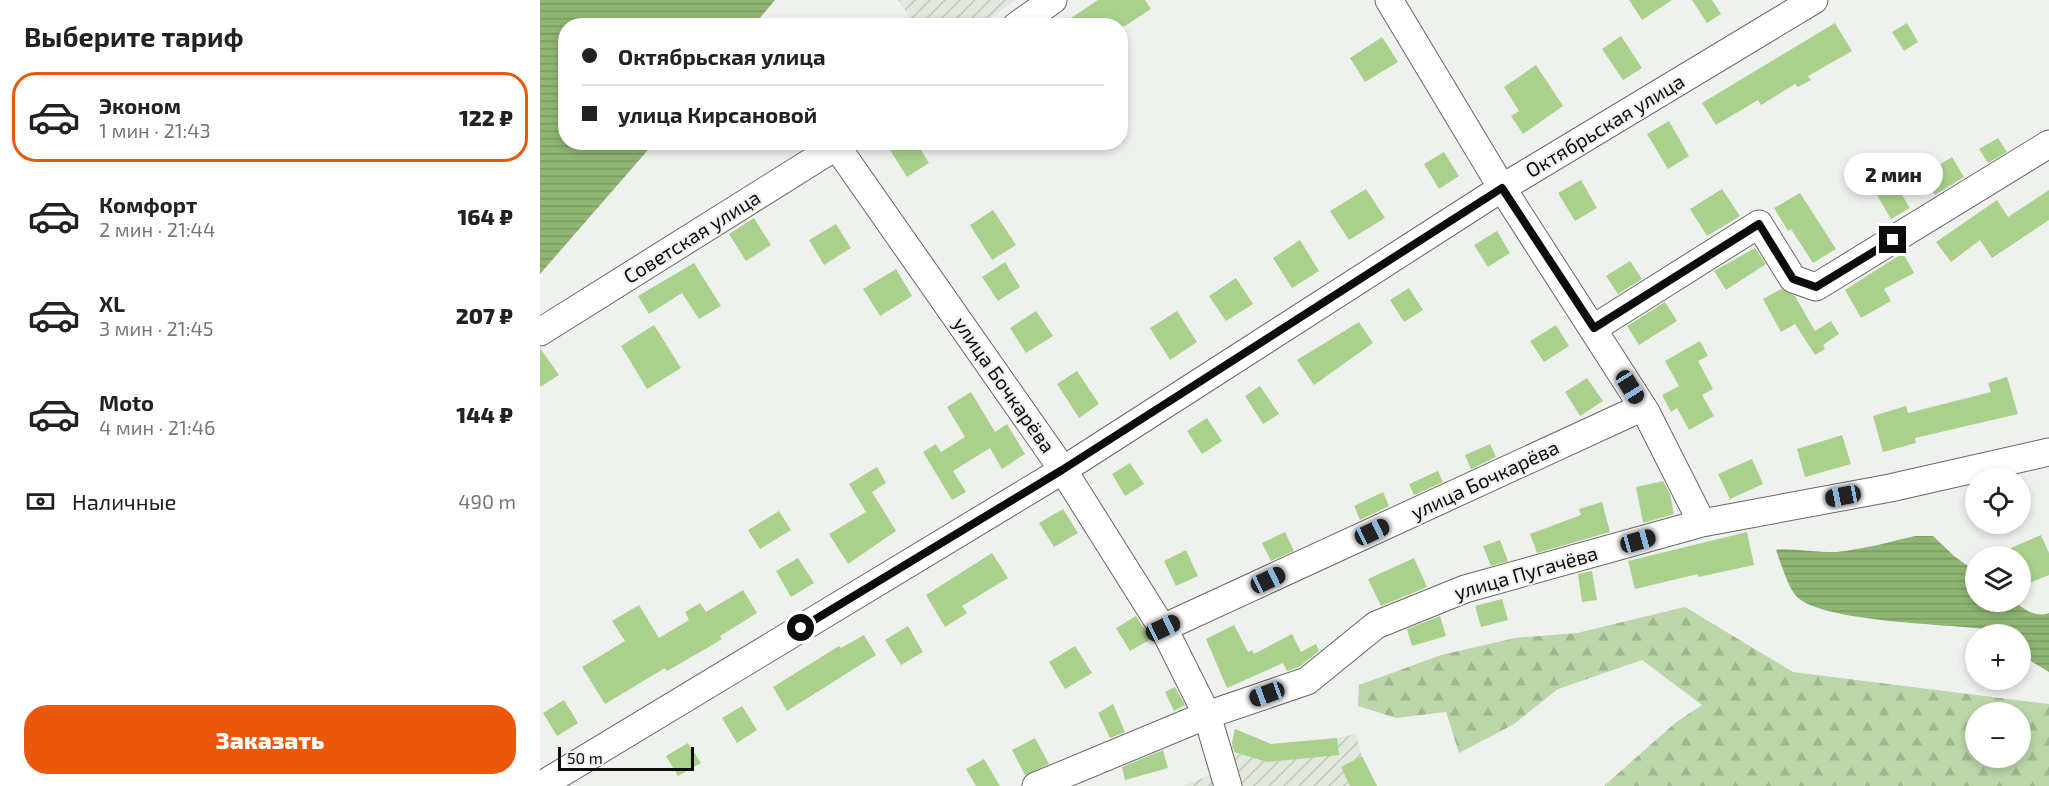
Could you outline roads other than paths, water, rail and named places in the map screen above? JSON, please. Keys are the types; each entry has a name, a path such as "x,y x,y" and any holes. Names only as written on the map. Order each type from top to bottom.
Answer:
{"street":[{"path":"1027,18 1053,0"},
{"path":"1389,0 1502,188 1643,407 1702,523"},
{"name":"Октябрьская улица","path":"540,786 1062,470 1502,188 1814,0"},
{"path":"1594,328 1759,224 1793,279 1816,287 2049,144"},
{"name":"Советская улица","path":"540,332 832,150"},
{"name":"улица Бочкарёва","path":"843,150 1062,470 1163,628 1208,715 1228,786"},
{"name":"улица Бочкарёва","path":"1163,628 1643,407"},
{"name":"улица Пугачёва","path":"1036,786 1208,715 1307,681 1376,625 1465,589 1702,523 1890,488 2049,452"}]}
